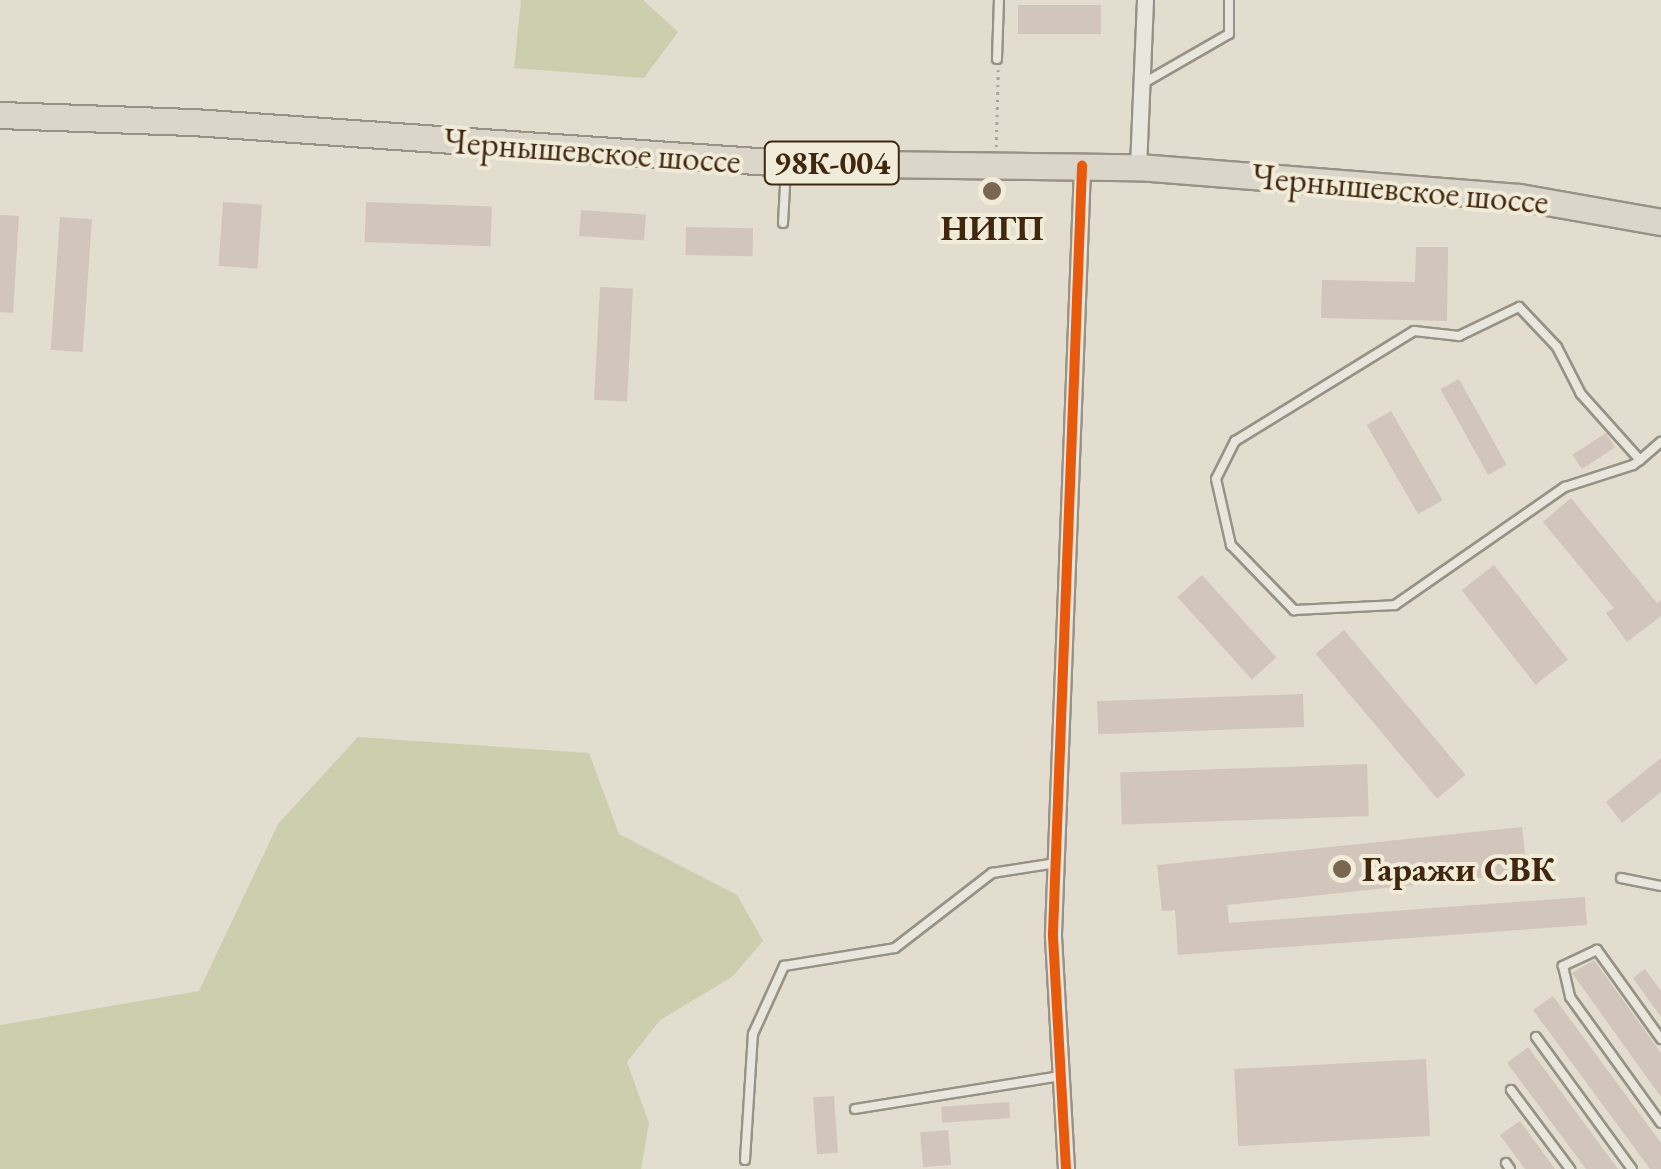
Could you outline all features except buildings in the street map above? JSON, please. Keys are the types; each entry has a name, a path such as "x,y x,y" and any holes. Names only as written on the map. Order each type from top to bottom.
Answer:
{"main road":[{"name":"Чернышевское шоссе","path":"0,115 191,122 786,163 994,162 1138,167 1519,197 1661,222"}],"street":[{"path":"1138,167 1138,86 1145,0"},
{"path":"1065,1168 1056,863 1082,166"}],"lane":[{"path":"997,58 999,0"},
{"path":"1138,86 1229,34 1229,0"},
{"path":"783,224 786,163"},
{"path":"1640,460 1581,394 1557,347 1520,307 1458,336 1414,331 1236,441 1216,479 1231,545 1294,610 1395,605 1565,486 1640,460 1661,442"},
{"path":"745,1160 754,1034 784,966 895,948 992,874 1056,863"},
{"path":"1621,878 1661,886"},
{"path":"1661,1039 1597,950 1564,966 1570,997 1661,1123"},
{"path":"1536,1038 1632,1169"},
{"path":"855,1109 1061,1076"},
{"path":"1512,1090 1570,1169"}],"path":[{"path":"994,162 999,78"}],"green space":[{"path":"521,0 643,0 678,32 644,78 514,68"},
{"path":"358,737 589,753 619,834 737,895 763,941 732,977 660,1020 627,1062 649,1123 641,1169 0,1169 0,1025 199,991 278,824"}],"cycle path":[{"path":"1066,1169 1053,933 1082,166"}],"place":[{"name":"НИГП","path":"992,191"},
{"name":"Гаражи СВК","path":"1342,869"}]}
